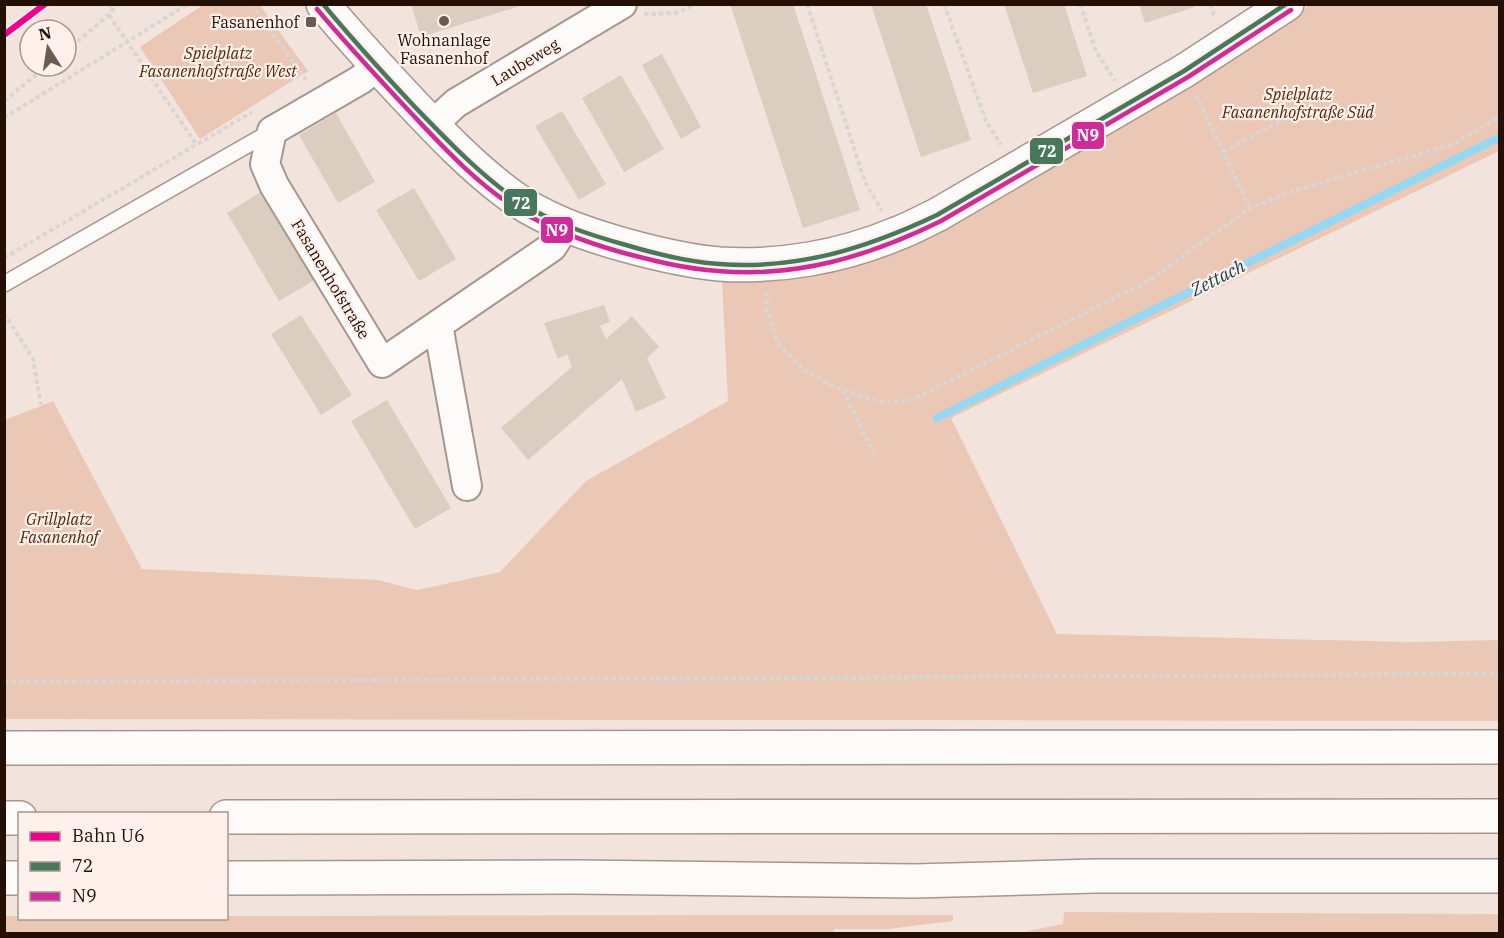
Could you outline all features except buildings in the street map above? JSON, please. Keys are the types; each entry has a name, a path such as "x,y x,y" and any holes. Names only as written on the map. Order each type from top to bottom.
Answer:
{"main road":[{"path":"323,4 432,125 481,172 511,196 566,225 601,238 657,254 718,264 766,264 816,258 858,248 896,234 937,215 1184,70 1287,4"},
{"path":"4,748 1500,747"},
{"path":"228,817 1500,816"},
{"path":"228,878 575,877 915,881 1095,876 1500,876"}],"street":[{"name":"Laubeweg","path":"432,125 456,103 613,10"},
{"path":"264,120 360,80 378,66"},
{"name":"Fasanenhofstraße","path":"264,120 265,164 274,185 382,363 552,247 566,225"},
{"path":"438,325 467,486"}],"lane":[{"path":"4,284 264,120"}],"path":[{"path":"109,4 113,9"},
{"path":"78,41 109,15 117,4"},
{"path":"4,118 188,4"},
{"path":"251,4 306,81 316,75"},
{"path":"613,10 677,13 695,4"},
{"path":"807,4 865,182"},
{"path":"944,4 986,121 993,134"},
{"path":"1080,4 1096,51 1128,102"},
{"path":"1210,4 1212,11"},
{"path":"109,15 196,144"},
{"path":"1184,70 1250,208"},
{"path":"4,101 32,78"},
{"path":"1223,152 1318,100"},
{"path":"766,264 767,310 777,342 804,370 833,386 873,400 890,403 914,399 1150,280 1250,208 1299,189 1453,144 1500,115"},
{"path":"4,258 196,144 264,120"},
{"path":"4,313 33,359 41,405"},
{"path":"843,389 875,457"},
{"path":"4,682 1500,674"}],"green space":[{"name":"Spielplatz Fasanenhofstraße West","path":"203,5 260,5 308,71 200,139 140,47"},
{"path":"1310,5 1499,5 1499,151 951,418 1057,634 1411,642 1499,640 1499,721 5,719 5,420 53,401 142,569 378,580 417,590 500,572 586,481 728,401 722,280 930,232"},
{"path":"1064,912 1499,914 1500,933 1028,933 1028,931 1063,924"},
{"path":"953,915 953,921 888,929 834,929 833,933 4,933 5,916 18,916 18,920 228,920 228,916"}],"waterway":[{"name":"Zettach","path":"937,418 1500,137"}],"rail line":[{"name":"U6","path":"4,35 45,4"}],"transit line":[{"name":"72","path":"323,4 439,132 478,169 521,203 572,228 649,251 695,261 748,265 804,260 858,247 937,215 1184,71 1286,4"},
{"name":"N9","path":"317,9 363,62 449,152 489,189 519,210 570,235 624,253 694,268 747,272 776,271 832,262 887,245 941,221 1188,77 1291,10"}],"place":[{"name":"Wohnanlage Fasanenhof","path":"444,21"},
{"name":"Fasanenhof","path":"311,22"}],"park label":[{"name":"Spielplatz Fasanenhofstraße Süd","path":"1298,103"},
{"name":"Grillplatz Fasanenhof","path":"59,528"}]}
